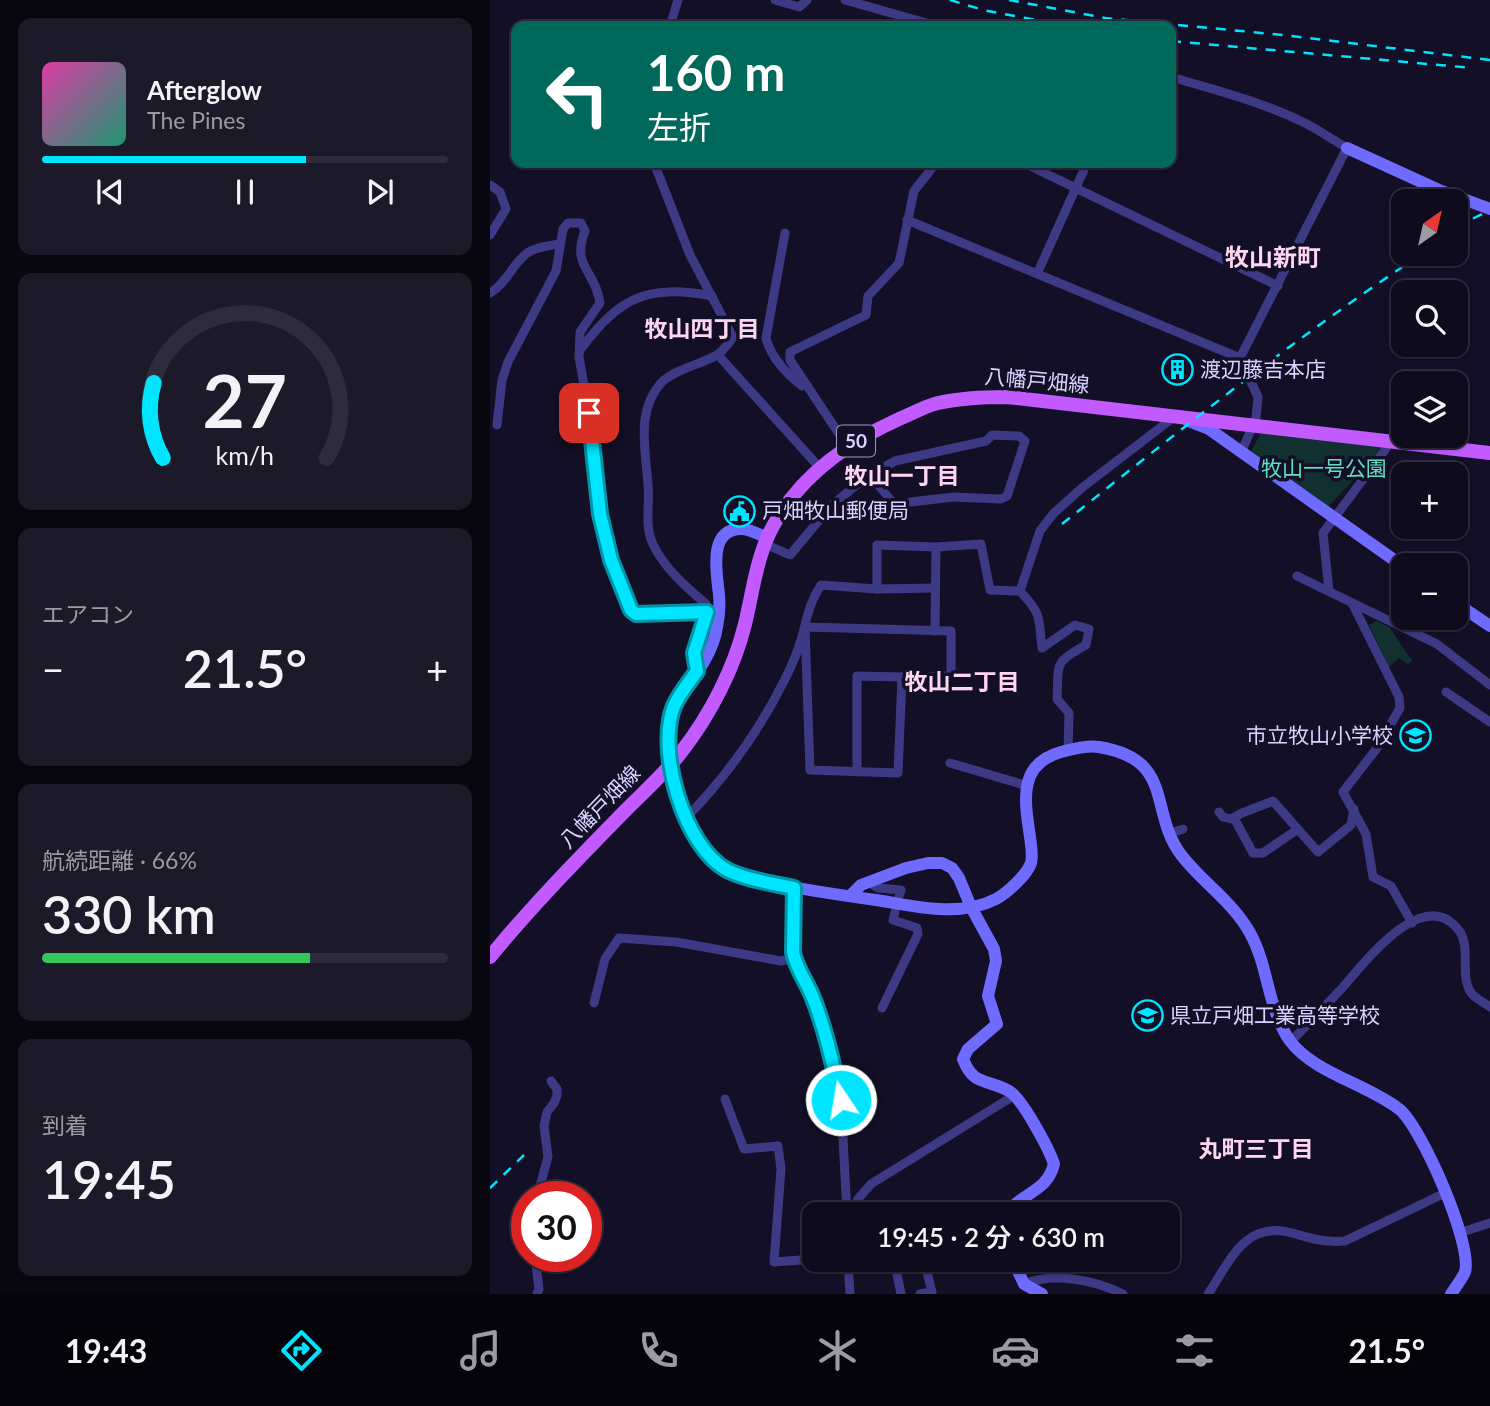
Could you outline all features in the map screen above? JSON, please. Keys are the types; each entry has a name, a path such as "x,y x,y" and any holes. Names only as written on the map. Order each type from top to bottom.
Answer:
{"main road":[{"name":"八幡戸畑線","path":"490,943 674,747 699,709 723,660 764,539 779,514 817,464 875,421 934,394 974,387 1023,389 1389,442 1490,453"},
{"name":"八幡戸畑線","path":"845,442 935,403 973,397 1007,397 1175,416 1391,433"},
{"path":"1468,441 1490,444"},
{"name":"八幡戸畑線","path":"490,957 681,752 714,703 744,628 764,539"}],"street":[{"path":"672,21 678,0"},
{"path":"775,0 799,7 807,0"},
{"path":"845,0 919,21"},
{"path":"1176,78 1240,97 1289,116 1308,124 1347,148 1439,191 1490,209"},
{"path":"1240,358 1347,148"},
{"path":"656,168 690,255 733,337 718,355 663,382 650,401 645,415 643,446 649,487 649,529 653,544 677,579 706,604 707,612 694,653 697,671"},
{"path":"845,442 790,360 790,352 866,315 868,296 899,262 914,191 932,168"},
{"path":"1034,168 1278,286"},
{"path":"1037,274 1085,168"},
{"path":"490,185 500,192 506,209 490,235"},
{"path":"907,220 1240,358 1258,397 1254,423 1241,453"},
{"path":"497,425 502,380 508,362 556,271 563,229 568,223 582,223 585,231 580,245 580,260 598,288 600,303 580,332 580,350 596,496 611,560 631,610 636,614 707,612"},
{"path":"785,233 766,338 769,350 782,367 809,391"},
{"path":"490,293 497,289 525,254 534,249 559,244"},
{"path":"580,350 608,316 640,295 682,290 712,296"},
{"path":"718,355 817,464"},
{"path":"1020,591 1040,531 1053,514 1083,487 1175,416 1209,429 1391,558"},
{"path":"870,475 894,504 953,497 1001,499 1007,496 1025,441 1019,436 992,435 986,442 895,461 870,475 831,506 790,555 764,539 740,529 727,534 717,548 715,565 719,598 717,628 710,652 674,706 667,749 688,827 703,850 725,869 794,888 938,909 971,907 997,899 1021,877 1031,863 1032,846 1025,799 1034,768 1041,760 1068,751 1098,747 1130,757 1144,765 1177,831 1180,855 1233,908 1250,933 1264,964 1274,1010 1291,1041 1306,1056 1402,1111 1423,1142 1462,1233 1465,1271 1451,1294"},
{"path":"1329,591 1323,533 1389,442"},
{"path":"877,589 877,545 936,547 981,544 990,590 1020,591"},
{"path":"935,631 936,547"},
{"path":"1297,576 1437,644 1490,685"},
{"path":"685,818 709,794 751,737 785,680 805,627 810,601 821,585 877,589 935,588"},
{"path":"1020,591 1040,618 1042,648 1075,625 1089,629 1086,645 1063,658 1059,664 1057,699 1069,713 1068,751"},
{"path":"1352,603 1399,696 1400,708 1377,747 1343,792 1366,834 1373,877 1391,886 1412,923"},
{"path":"1468,611 1490,626"},
{"path":"805,627 951,631 951,676 858,676 857,772"},
{"path":"805,627 810,770 898,773 902,677"},
{"path":"1446,692 1490,722"},
{"path":"950,764 1028,786"},
{"path":"1219,812 1223,817 1231,819 1273,801 1318,852 1351,825 1353,809"},
{"path":"1234,818 1252,853 1263,853 1298,829"},
{"path":"849,896 861,885 906,868 928,863 942,863 952,868 959,878 994,949 996,961 988,996 997,1024 968,1049 963,1059 968,1072 975,1079 1009,1090 1015,1095 1034,1124 1054,1164 1046,1184 1017,1202"},
{"path":"869,882 878,888 901,890 899,896"},
{"path":"794,888 794,958 812,995 826,1034 841,1100 848,1202"},
{"path":"882,1008 918,934 917,928 893,920 895,912"},
{"path":"1291,1041 1312,1022 1391,934 1431,915 1445,919 1458,929 1463,937 1467,980 1472,994 1490,1007"},
{"path":"594,1003 605,959 618,938 676,942 781,961 794,958"},
{"path":"541,1181 548,1157 544,1126 547,1112 557,1096 557,1089 551,1081"},
{"path":"856,1202 871,1184 1015,1095"},
{"path":"725,1099 744,1149 778,1146 781,1169 774,1262 802,1261"},
{"path":"1208,1294 1245,1241 1264,1230 1279,1229 1327,1243 1345,1241 1445,1194"},
{"path":"1462,1233 1490,1223"},
{"path":"536,1272 539,1289 537,1294"},
{"path":"849,1272 850,1294"},
{"path":"896,1272 901,1294"},
{"path":"920,1294 932,1292 927,1272"},
{"path":"1018,1272 1024,1284 1042,1294"},
{"path":"1024,1284 1036,1279 1063,1279 1091,1282 1123,1294"}],"green space":[{"name":"牧山一号公園","path":"1261,433 1381,446 1373,459 1328,507 1249,455"},
{"path":"1377,621 1390,628 1412,661 1407,664 1399,658 1389,667 1369,625"}],"railway":[{"path":"950,0 983,10 1041,21"},
{"path":"1009,0 1105,18 1136,21"},
{"path":"1176,25 1490,60"},
{"path":"1176,41 1473,68"},
{"path":"1468,221 1490,210"},
{"path":"1062,524 1284,351 1404,266"},
{"path":"490,1188 524,1155"}],"place":[{"name":"渡辺藤吉本店","path":"1177,370"},
{"name":"戸畑牧山郵便局","path":"739,511"},
{"name":"市立牧山小学校","path":"1416,736"},
{"name":"県立戸畑工業高等学校","path":"1147,1016"}],"district":[{"name":"牧山新町","path":"1273,258"},
{"name":"牧山四丁目","path":"702,329"},
{"name":"牧山一丁目","path":"902,476"},
{"name":"牧山二丁目","path":"962,682"},
{"name":"丸町三丁目","path":"1256,1149"}],"route":[{"path":"589,413 596,496 611,560 631,610 636,614 707,612 694,653 697,671 674,706 667,749 688,827 703,850 725,869 794,888 795,962 812,995 826,1034 841,1100"}]}
